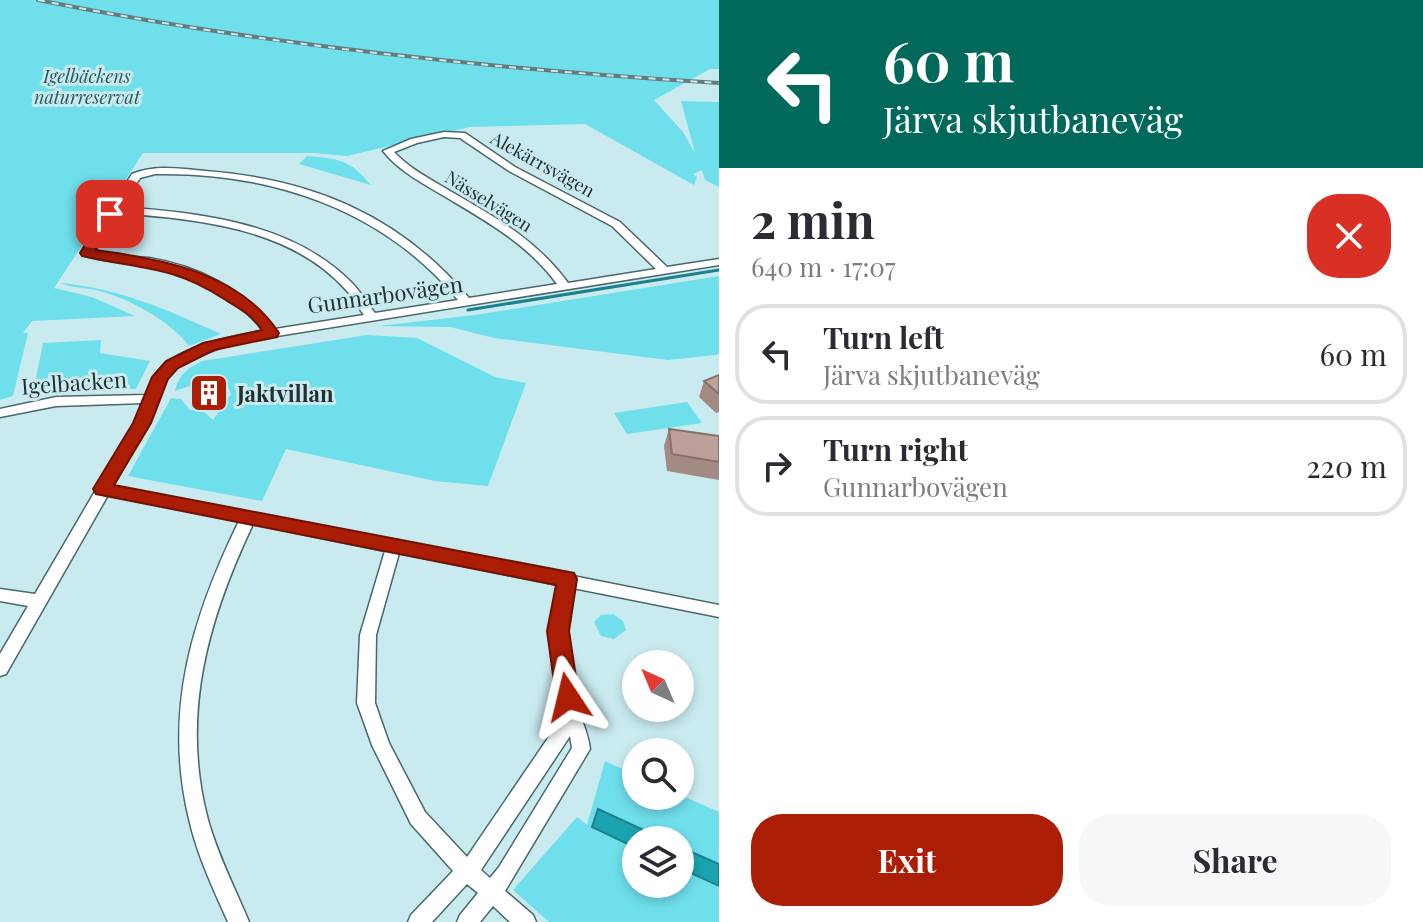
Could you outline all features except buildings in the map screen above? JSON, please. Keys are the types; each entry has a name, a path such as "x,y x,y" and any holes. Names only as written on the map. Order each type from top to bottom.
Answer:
{"street":[{"name":"Alekärrsvägen","path":"388,151 422,140 462,135 512,169 616,224 665,271"},
{"name":"Nässelvägen","path":"388,151 395,161 512,231 540,254 565,287"},
{"path":"271,333 259,314 203,278 151,262 87,253 136,176 148,172 199,173 256,181 311,194 362,214 398,236 445,275 467,304"},
{"path":"115,210 205,218 271,237 299,249 347,282 358,292 371,317"},
{"name":"Gunnarbovägen","path":"0,669 142,423 160,377 187,356 231,340 719,262"},
{"name":"Igelbacken","path":"0,413 23,405 56,401 152,399"},
{"path":"102,489 719,611"},
{"path":"239,922 200,832 190,786 185,723 193,667 209,604 248,518"},
{"path":"393,548 368,635 366,703 381,745 418,818 467,871 526,922"},
{"path":"467,922 492,894 581,749 579,729 572,717 558,631 567,579"},
{"path":"0,595 37,601"},
{"path":"418,922 480,857 572,717"}],"green space":[{"name":"Igelbäckens naturreservat","path":"0,0 719,0 719,69 710,69 654,100 683,132 695,153 681,101 719,102 719,187 705,180 702,170 693,174 697,177 694,185 585,124 470,127 347,156 315,153 143,153 54,288 92,297 135,316 32,321 23,333 28,333 13,396 0,400"},
{"path":"307,156 350,165 371,185 299,164"},
{"path":"719,276 719,354 715,355 668,360 494,338 450,327 379,326 475,315"},
{"path":"61,283 124,295 221,334 189,346 160,319 134,304 108,293"},
{"path":"367,335 417,338 495,377 526,383 488,486 435,481 286,449 262,501 128,476 171,398 181,399 190,410 203,411 213,420 231,394 227,384 207,380 175,391 181,376 202,361"},
{"path":"101,340 100,353 150,361 136,389 118,389 120,381 93,381 90,390 38,392 41,382 35,383 43,343"},
{"path":"687,402 702,423 627,434 614,413"},
{"path":"613,614 623,621 626,630 614,639 601,636 594,622 601,615"},
{"path":"605,761 622,769 622,810 694,810 694,801 719,812 719,864 694,853 694,826 634,826 598,810 592,827 622,841 622,898 694,898 694,874 719,886 719,922 549,922 513,890 577,817 587,825"}],"shaded area":[{"path":"598,809 635,826 622,826 622,841 592,827"},
{"path":"694,853 719,864 719,886 694,874"}],"waterway":[{"path":"468,310 719,270"}],"railway":[{"path":"38,0 207,30 377,53 719,83"}],"place":[{"name":"Jaktvillan","path":"209,393"}],"route":[{"path":"110,214 87,253 96,257 151,262 203,278 259,314 271,333 209,346 172,365 160,377 142,423 102,489 393,548 567,579 558,631 568,697"}]}
